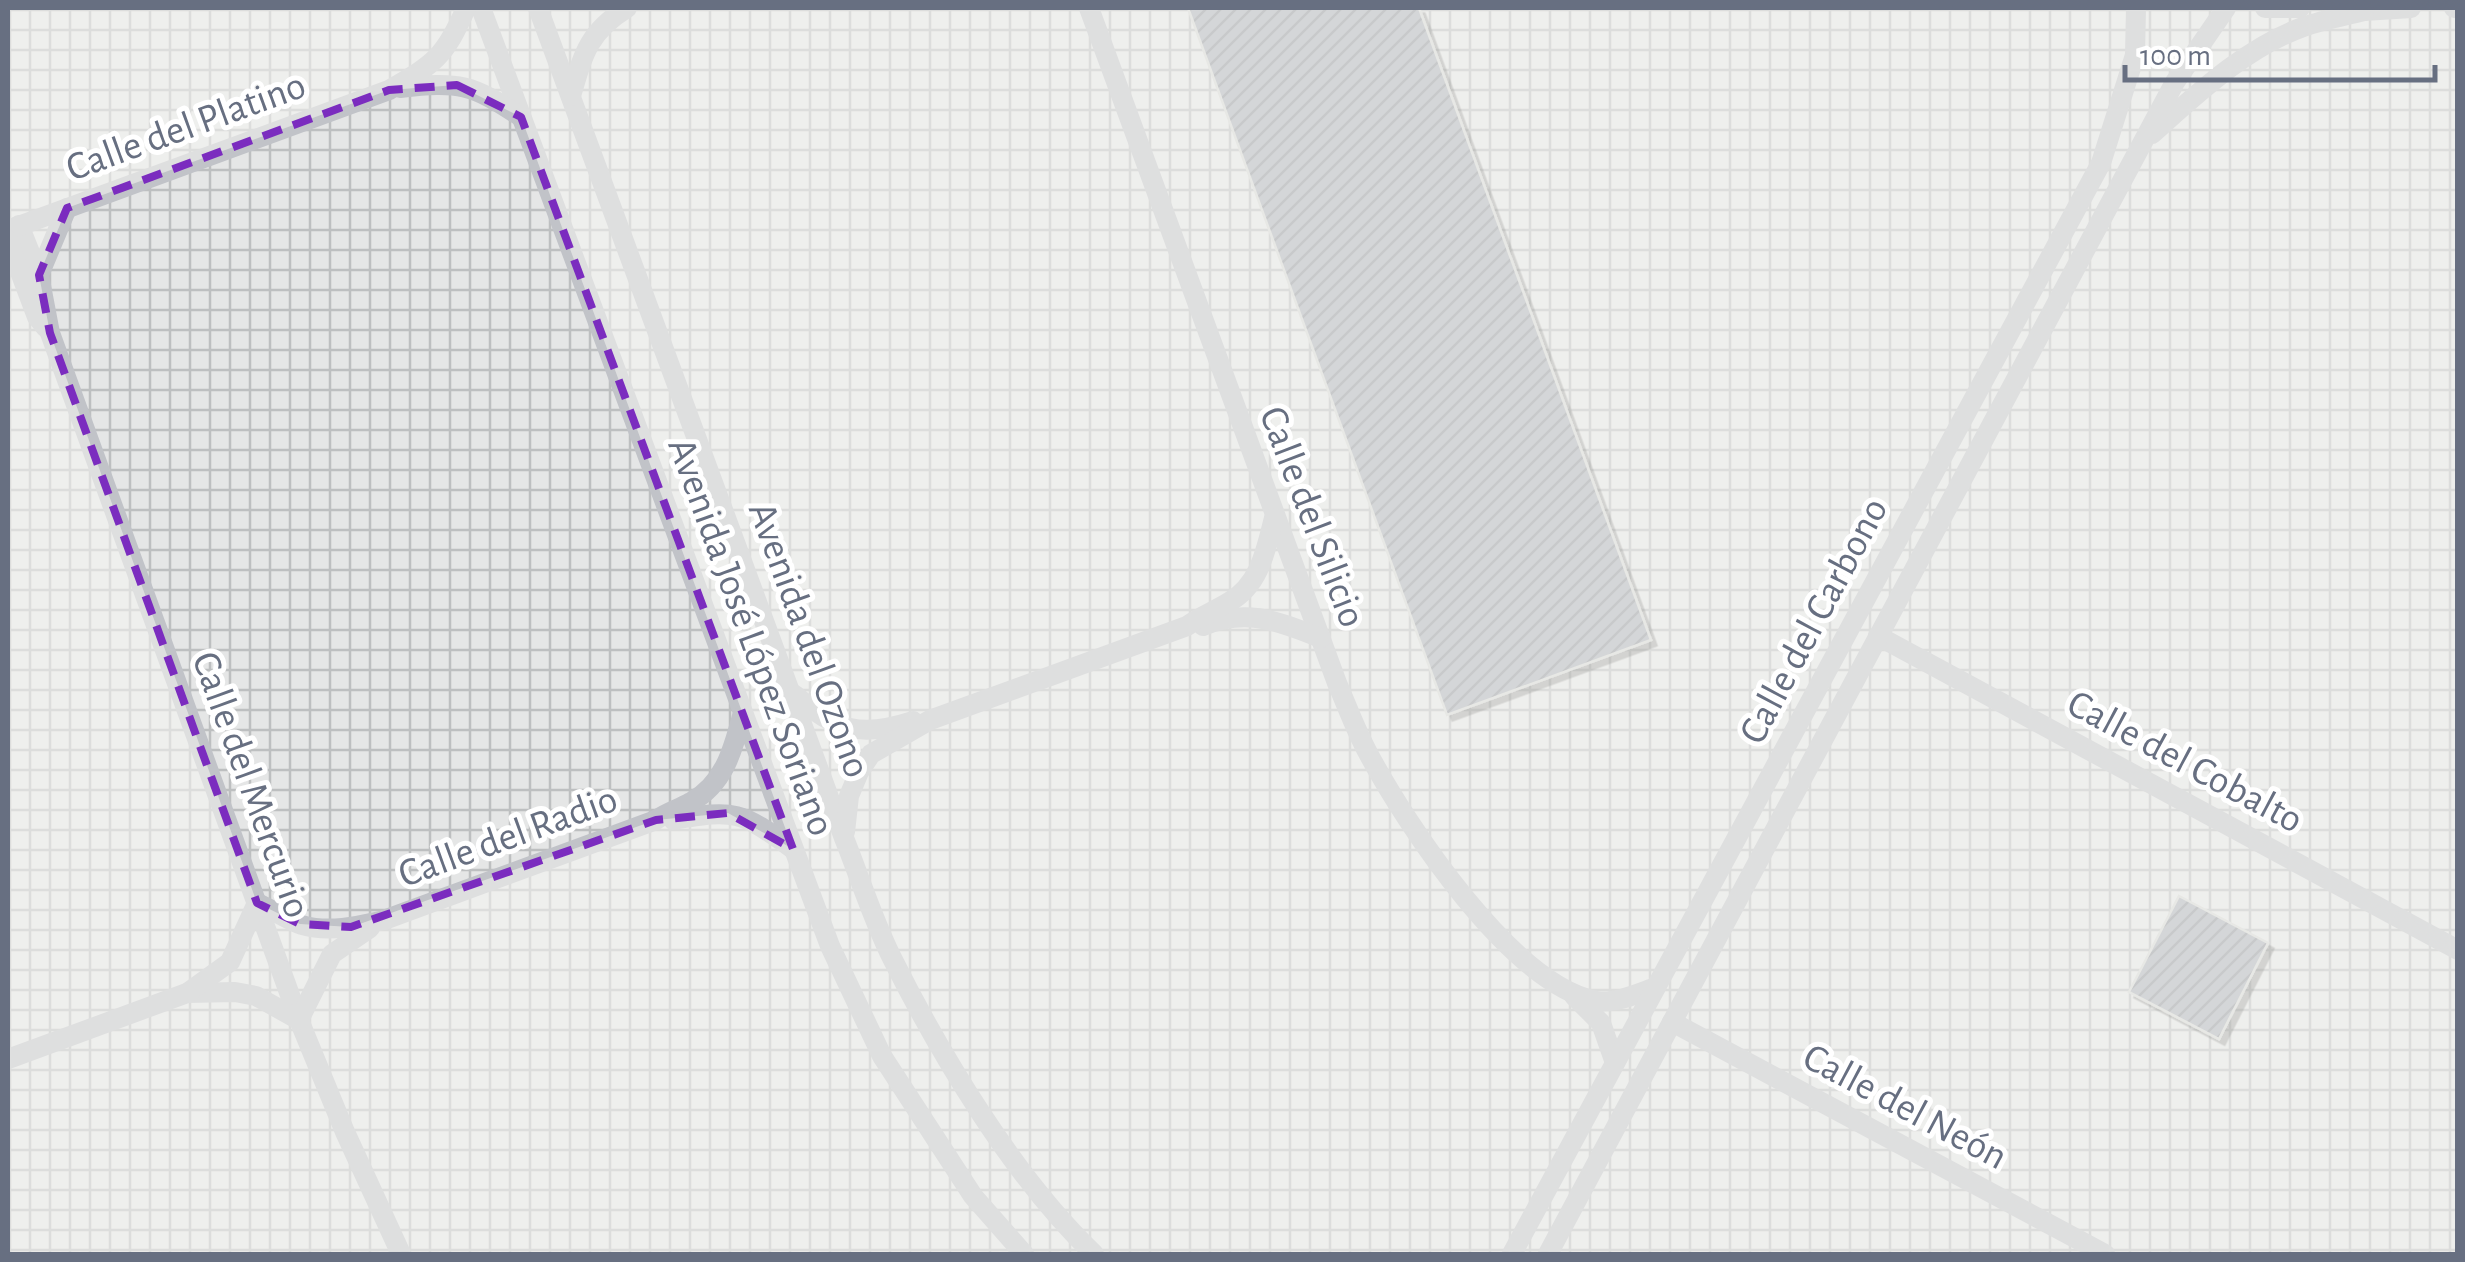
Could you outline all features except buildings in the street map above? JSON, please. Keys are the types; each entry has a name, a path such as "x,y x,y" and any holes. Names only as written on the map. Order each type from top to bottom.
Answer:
{"street":[{"name":"Calle del Platino","path":"388,90 438,58 453,40 466,8"},
{"name":"Avenida José López Soriano","path":"481,8 830,946 882,1056 973,1196 1024,1254"},
{"name":"Avenida del Ozono","path":"538,8 891,956 1003,1144 1070,1232 1094,1254"},
{"path":"571,96 587,44 603,24 627,8"},
{"name":"Calle del Silicio","path":"1089,8 1274,518 1367,751 1438,864 1531,966 1569,992 1602,1024 1615,1064"},
{"name":"Calle del Carbono","path":"1512,1254 2101,164 2134,55 2136,8"},
{"name":"Calle del Carbono","path":"1548,1254 2174,82 2226,8"},
{"path":"2264,8 2300,8"},
{"name":"Calle del Carbono","path":"2142,142 2220,75 2259,48 2302,27 2355,9 2410,8"},
{"name":"Calle del Platino","path":"11,232 388,90 457,84 482,91 521,117"},
{"path":"23,277 67,208"},
{"name":"Calle del Mercurio","path":"11,232 37,317 50,333 299,1020 344,1132 401,1254"},
{"path":"844,838 850,796 858,772 871,754 930,720 1186,626 1244,592 1258,573 1274,518"},
{"path":"1186,626 1255,615 1320,638"},
{"name":"Calle del Cobalto","path":"1878,636 2458,950"},
{"path":"792,693 818,715 862,732 930,720"},
{"name":"Calle del Radio","path":"257,902 300,924 351,927 384,920 656,820 692,802 719,780 742,716"},
{"name":"Calle del Radio","path":"656,820 728,813 750,820 792,848"},
{"path":"8,1060 188,993 230,962 257,902"},
{"name":"Calle del Radio","path":"299,1020 332,954 384,920"},
{"name":"Calle del Silicio","path":"1569,992 1601,1002 1656,987"},
{"path":"188,993 235,992 256,996 299,1020"},
{"name":"Calle del Neón","path":"1672,1022 2105,1254"}],"highlighted area":[{"path":"457,85 521,117 793,849 728,813 656,820 351,927 300,924 257,903 50,333 39,275 67,208 389,90"}],"shaded area":[{"path":"8,8 2457,8 2457,1254 8,1254"}]}
